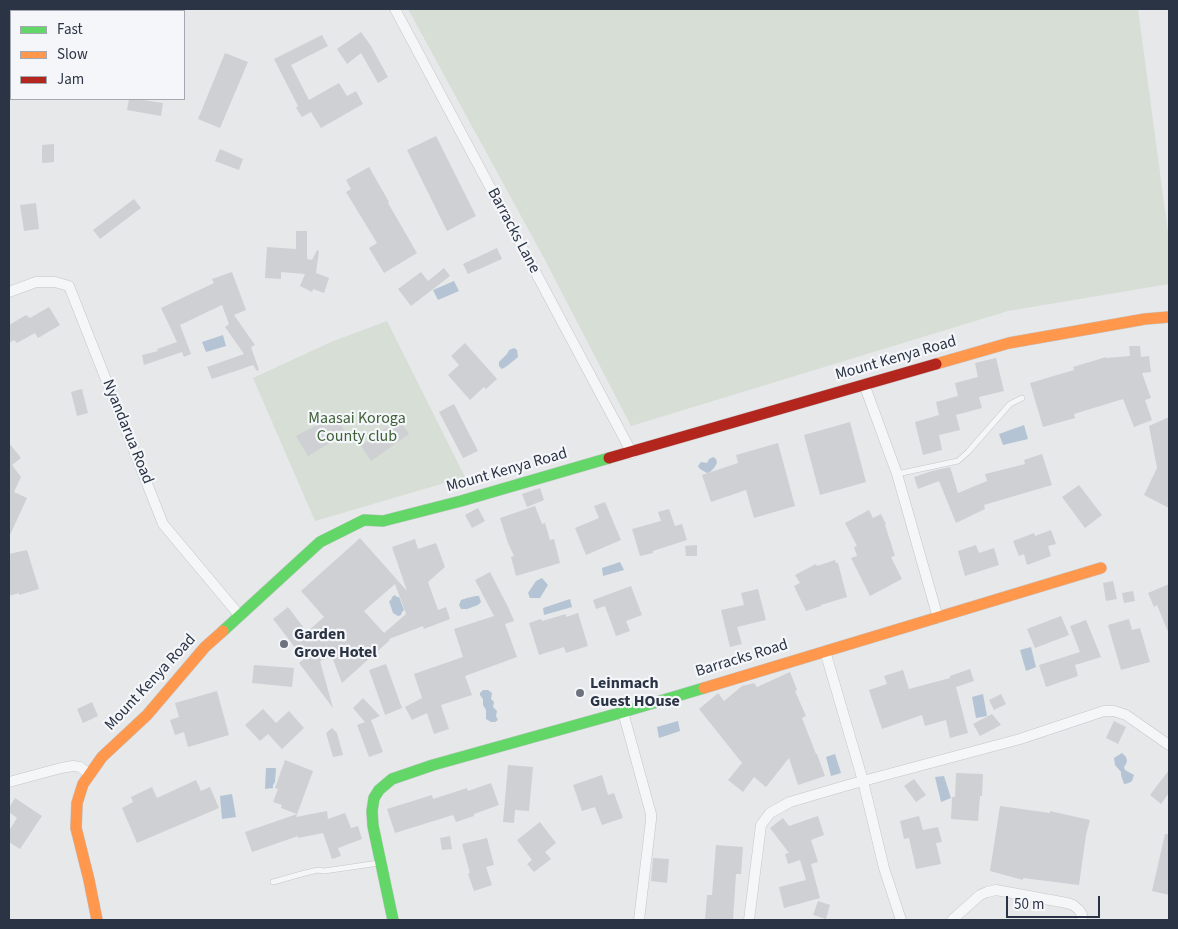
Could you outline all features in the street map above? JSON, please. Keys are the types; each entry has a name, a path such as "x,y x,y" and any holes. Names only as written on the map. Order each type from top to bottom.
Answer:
{"main road":[{"name":"Mount Kenya Road","path":"97,920 76,828 77,803 83,784 102,757 147,715 205,647 320,542 364,520 383,521 461,501 1009,343 1145,319 1169,317"},
{"name":"Barracks Road","path":"393,920 373,826 372,811 374,798 379,790 392,779 434,765 623,712 1101,568"}],"street":[{"name":"Barracks Lane","path":"395,9 632,453"},
{"name":"Nyandarua Road","path":"9,292 36,282 55,282 69,286 163,524 240,616"},
{"path":"864,384 897,474 938,618"},
{"path":"825,651 863,781 884,868 901,920"},
{"path":"749,920 761,825 770,813 790,802 1020,739 1104,711 1114,711 1126,715 1169,745"},
{"path":"623,712 650,806 652,820 639,920"},
{"path":"9,782 73,766 80,767 89,774"},
{"path":"952,920 980,895 996,890 1073,905 1080,910 1082,920"}],"lane":[{"path":"897,474 958,461 1010,404 1022,398"},
{"path":"273,882 318,870 324,871 382,863"}],"green space":[{"path":"408,9 1138,9 1169,240 1169,284 1008,311 631,426 545,260"},
{"name":"Maasai Koroga County club","path":"387,321 465,477 315,521 253,378 331,342"}],"water":[{"path":"454,281 459,291 438,300 433,290"},
{"path":"223,335 226,346 206,352 202,342"},
{"path":"514,348 517,350 518,357 502,369 499,366 499,362 509,350"},
{"path":"1024,425 1028,439 1003,445 999,434"},
{"path":"713,457 717,463 710,472 707,473 700,469 698,466 701,462 707,463"},
{"path":"620,562 624,570 603,576 602,568"},
{"path":"542,578 548,585 540,598 530,598 528,593 536,581"},
{"path":"395,595 399,597 404,610 398,616 393,613 389,601"},
{"path":"479,596 481,602 478,605 461,609 459,605 461,600"},
{"path":"570,599 572,607 544,615 543,608"},
{"path":"1031,647 1036,667 1026,671 1020,650"},
{"path":"483,690 488,690 492,693 491,699 494,702 493,707 497,711 496,716 498,720 495,722 486,719 486,710 480,695"},
{"path":"983,694 987,716 976,718 972,697"},
{"path":"678,721 680,731 659,738 657,727"},
{"path":"1122,753 1127,761 1124,767 1125,770 1134,775 1132,781 1124,784 1121,772 1115,765 1114,758"},
{"path":"835,754 841,773 831,776 826,757"},
{"path":"266,768 276,768 273,788 265,789"},
{"path":"944,776 951,798 941,802 935,777"},
{"path":"232,794 236,817 222,819 220,796"}],"building":[{"path":"361,32 388,77 378,83 361,53 347,64 337,49"},
{"path":"322,35 328,46 291,65 309,100 339,83 347,96 356,91 363,104 321,128 311,112 302,117 274,59"},
{"path":"225,53 248,62 220,128 198,119"},
{"path":"129,100 163,103 161,116 127,110"},
{"path":"436,136 476,216 447,231 407,150"},
{"path":"54,144 54,162 42,163 42,145"},
{"path":"220,149 243,159 239,170 215,161"},
{"path":"369,167 417,253 384,273 369,248 377,243 346,192 351,189 346,180"},
{"path":"134,199 141,208 100,239 93,230"},
{"path":"36,203 39,229 24,231 20,205"},
{"path":"296,231 307,231 307,259 312,260 317,250 319,251 316,273 329,278 324,293 313,289 312,292 300,286 305,274 281,272 281,279 265,278 267,247 296,249"},
{"path":"497,248 502,259 468,274 463,264"},
{"path":"444,268 450,276 411,306 398,289 421,272 428,281"},
{"path":"232,272 246,310 234,315 255,345 251,347 259,370 257,371 253,365 212,379 207,367 244,354 225,327 229,324 222,305 180,325 191,354 184,357 182,352 144,365 142,355 158,351 157,349 177,342 161,308 214,283 212,279"},
{"path":"49,307 60,325 38,338 35,333 17,343 14,340 9,343 9,325 26,315 30,318"},
{"path":"465,343 497,379 486,389 484,387 470,400 448,375 459,365 451,356"},
{"path":"1129,346 1140,346 1141,357 1149,356 1151,372 1142,373 1151,398 1145,400 1152,420 1134,427 1123,399 1074,414 1075,418 1043,427 1030,383 1074,370 1073,367 1106,357 1130,356"},
{"path":"996,358 1004,391 979,397 982,408 956,415 960,430 939,435 942,450 923,455 915,422 939,415 936,402 958,396 955,383 978,377 975,363"},
{"path":"82,389 88,413 77,416 71,392"},
{"path":"454,404 478,451 463,458 439,412"},
{"path":"335,416 346,433 308,456 296,436"},
{"path":"1169,417 1169,508 1144,495 1157,468 1149,426"},
{"path":"399,419 409,434 371,461 361,446"},
{"path":"850,422 866,482 820,495 804,435"},
{"path":"9,443 21,458 12,465 21,477 14,492 27,498 9,537"},
{"path":"778,443 795,506 754,518 746,490 711,502 702,475 738,463 736,455"},
{"path":"1042,454 1052,485 984,505 985,509 956,523 939,481 918,489 914,477 950,467 958,493 987,481 985,474 1025,464 1024,460"},
{"path":"1079,485 1102,515 1085,528 1062,497"},
{"path":"540,488 544,500 527,507 522,494"},
{"path":"605,502 621,540 586,555 575,528 599,518 594,506"},
{"path":"535,506 542,524 545,523 550,540 554,539 560,563 516,576 511,557 514,556 500,518"},
{"path":"478,508 485,521 472,528 465,515"},
{"path":"669,509 675,526 682,524 687,540 640,556 632,529 661,521 658,512"},
{"path":"869,510 873,518 881,514 886,524 895,556 891,557 902,579 870,596 851,558 857,556 854,547 857,546 845,523"},
{"path":"1051,530 1056,544 1048,546 1051,556 1027,565 1024,554 1019,556 1013,541 1034,533 1035,536"},
{"path":"360,538 407,591 392,547 415,539 418,549 436,543 445,567 428,582 438,610 446,607 450,619 424,629 423,626 389,639 342,683 332,657 320,661 333,708 299,663 304,659 273,619 288,607 307,632 324,617 301,591","holes":["395,584 406,614 384,633 364,611"]},
{"path":"697,545 697,556 686,556 685,546"},
{"path":"976,545 979,553 994,548 999,565 965,576 958,551"},
{"path":"27,550 39,589 9,596 9,554"},
{"path":"835,560 838,563 847,597 806,611 794,586 800,583 795,575 816,564 817,566"},
{"path":"490,572 514,621 505,624 517,657 465,676 472,695 441,705 449,729 434,734 427,713 412,720 405,707 422,698 414,674 463,657 454,629 494,616 475,580"},
{"path":"1113,581 1117,599 1106,601 1103,583"},
{"path":"1169,584 1169,634 1157,605 1154,607 1148,593"},
{"path":"631,586 642,615 626,621 630,631 616,636 605,606 596,609 593,600"},
{"path":"758,589 766,620 737,627 742,644 730,647 721,610 744,605 741,593"},
{"path":"1133,591 1135,601 1124,603 1122,593"},
{"path":"578,613 588,646 566,653 564,647 539,655 529,623 566,614 566,617"},
{"path":"1061,616 1069,635 1035,648 1027,629"},
{"path":"1129,619 1132,630 1140,628 1150,662 1121,670 1108,625"},
{"path":"1086,620 1101,657 1075,665 1078,676 1046,687 1039,665 1080,652 1070,626"},
{"path":"386,664 402,708 385,715 369,670"},
{"path":"254,665 294,668 292,687 252,683"},
{"path":"970,669 974,681 956,687 968,733 950,738 946,720 925,726 922,715 882,729 869,690 887,684 884,676 903,670 909,689 950,678 950,676"},
{"path":"790,672 797,690 795,691 806,716 802,718 825,776 798,785 789,758 766,787 754,777 743,792 728,780 742,763 699,709 718,693 724,701 742,686 754,683 757,687"},
{"path":"217,691 229,735 188,747 184,732 175,735 170,720 179,717 175,703"},
{"path":"1001,694 1006,704 994,710 989,700"},
{"path":"363,698 380,716 371,720 383,752 369,757 357,725 365,722 353,708"},
{"path":"92,702 98,716 83,723 77,709"},
{"path":"263,709 276,723 289,711 304,728 282,749 268,734 260,741 245,725"},
{"path":"992,714 1001,725 980,736 973,724"},
{"path":"1114,721 1126,727 1118,744 1106,738"},
{"path":"332,728 337,733 343,755 333,757 326,733"},
{"path":"285,760 313,771 296,817 327,811 328,819 345,813 351,828 358,826 362,839 338,848 341,856 332,859 323,833 298,838 298,836 252,852 245,832 297,814 281,808 282,805 273,802 278,789 275,788"},
{"path":"508,765 533,767 529,811 515,810 514,823 503,822"},
{"path":"1169,770 1169,793 1161,804 1150,795"},
{"path":"956,773 983,774 978,821 951,819 952,797 955,797"},
{"path":"602,775 608,795 614,793 623,818 602,825 595,807 582,811 573,785"},
{"path":"914,779 926,795 916,802 904,786"},
{"path":"196,780 201,791 210,787 219,808 137,843 122,808 133,802 131,797 152,787 157,798"},
{"path":"491,783 499,805 456,822 453,815 395,833 387,809 432,795 433,799 467,788 468,791"},
{"path":"15,798 42,816 20,849 9,842 9,831 17,818 9,812 9,808"},
{"path":"1000,806 1050,813 1050,811 1090,820 1079,885 1023,878 1023,880 990,871"},
{"path":"818,816 824,835 811,840 818,862 811,864 820,898 784,908 779,887 806,880 800,860 788,864 785,854 789,853 770,828 783,818 789,826"},
{"path":"919,816 923,830 938,827 942,842 936,843 941,864 916,869 909,838 904,839 900,821"},
{"path":"540,822 556,843 545,852 551,859 534,872 527,864 532,860 517,840"},
{"path":"1165,834 1169,834 1169,895 1152,891"},
{"path":"450,836 452,849 442,850 440,838"},
{"path":"487,838 494,865 486,867 492,885 474,891 468,874 470,873 462,844"},
{"path":"716,845 743,847 741,874 736,874 733,920 705,920 707,895 712,895"},
{"path":"653,858 669,859 667,883 651,881"},
{"path":"818,901 830,905 826,919 813,915"}],"traffic: fast":[{"path":"223,631 320,542 364,520 383,521 461,501 609,458"},
{"path":"393,920 373,826 372,811 374,798 379,790 392,779 433,765 704,688"}],"traffic: slow":[{"path":"936,364 1009,343 1145,319 1169,317"},
{"path":"704,688 1101,568"},
{"path":"97,920 76,828 77,803 83,784 102,757 147,715 205,647 223,631"}],"traffic: jam":[{"path":"609,458 936,364"}],"place":[{"name":"Garden Grove Hotel","path":"284,644"},
{"name":"Leinmach Guest HOuse","path":"580,693"}]}
